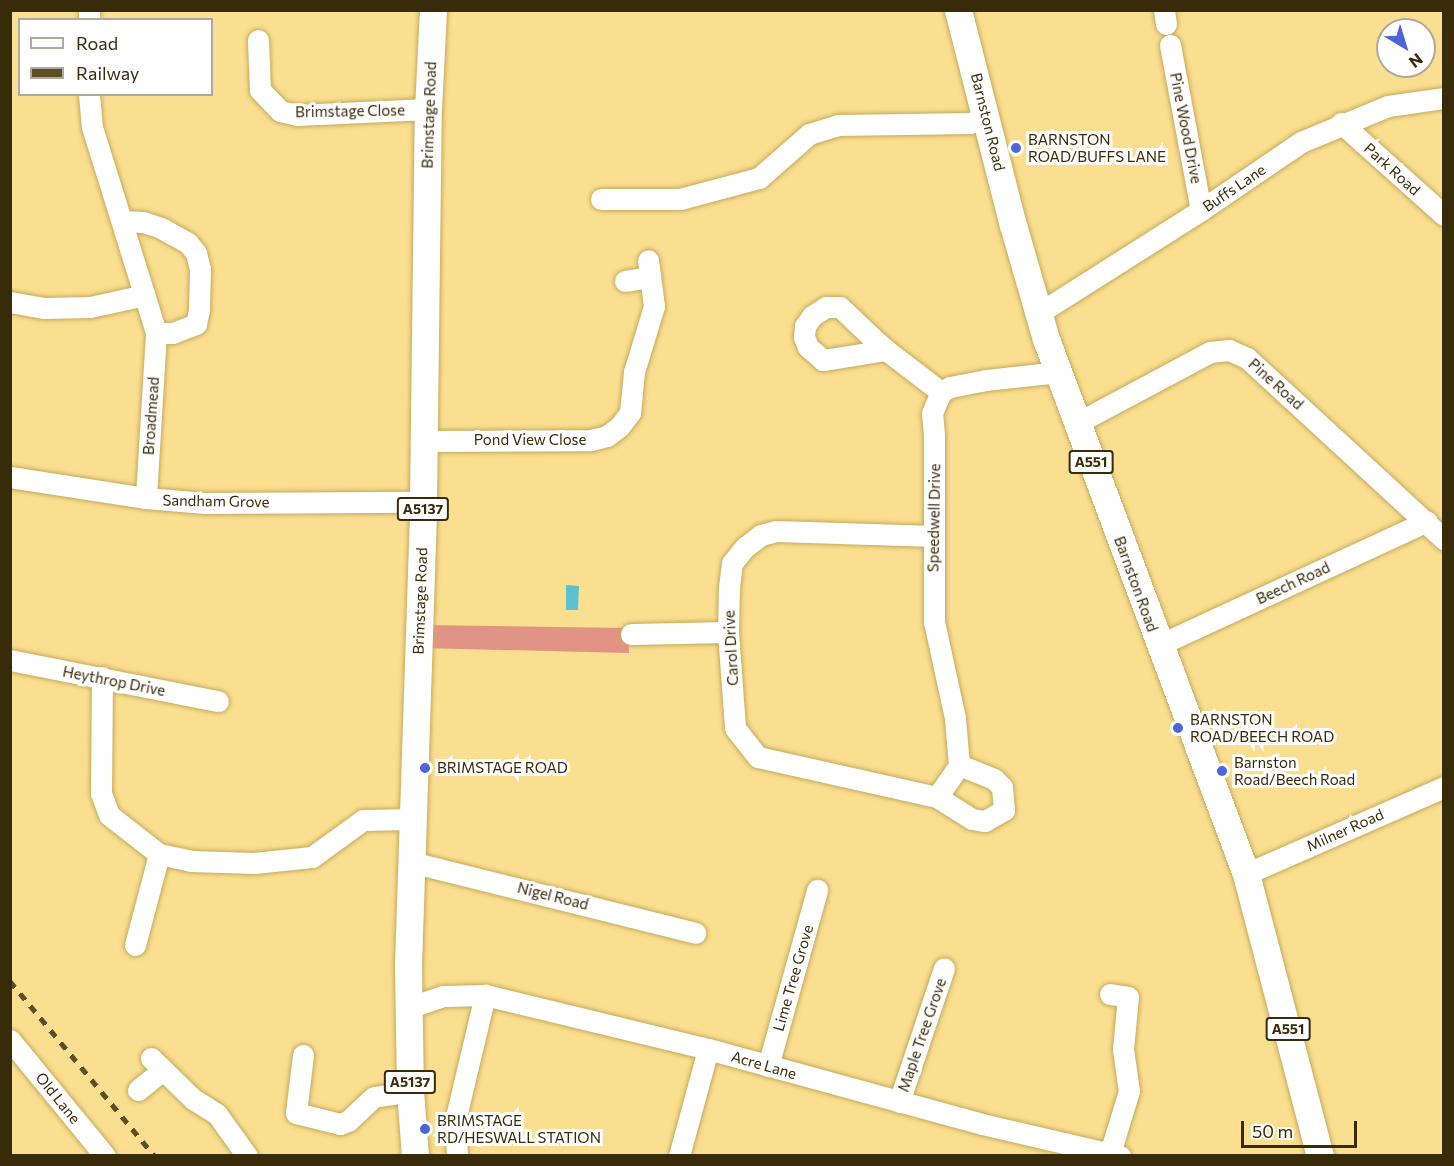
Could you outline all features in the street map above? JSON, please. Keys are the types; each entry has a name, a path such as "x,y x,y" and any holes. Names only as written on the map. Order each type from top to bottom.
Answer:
{"main road":[{"name":"Brimstage Road","path":"415,1155 410,1091 408,1008 423,502 428,109 433,10"},
{"name":"Barnston Road","path":"958,10 1013,225 1058,372 1246,874 1320,1155"}],"street":[{"name":"Brimstage Close","path":"259,40 260,90 280,111 297,115 428,109"},
{"name":"Pine Wood Drive","path":"1170,45 1201,210"},
{"name":"Broadmead","path":"89,96 92,127 156,333 146,498"},
{"name":"Buffs Lane","path":"1039,313 1201,210 1301,142 1341,123 1388,106 1443,98"},
{"path":"601,199 680,199 759,178 809,134 838,125 970,123 987,117"},
{"name":"Park Road","path":"1341,123 1443,215"},
{"path":"122,221 143,222 161,228 188,243 196,253 200,268 199,310 196,324 174,333 156,333"},
{"name":"Pond View Close","path":"424,441 591,440 607,436 619,427 630,413 634,372 654,306 649,268 625,281"},
{"path":"10,302 44,308 90,307 145,295"},
{"path":"886,350 941,392 950,387 986,380 1058,372"},
{"name":"Pine Road","path":"1077,423 1210,352 1229,350 1247,358 1427,521 1443,539"},
{"name":"Speedwell Drive","path":"941,392 932,413 934,622 955,718 959,765"},
{"name":"Sandham Grove","path":"10,477 146,498 205,503 423,502"},
{"name":"Beech Road","path":"1159,645 1427,521"},
{"name":"Carol Drive","path":"934,536 776,531 761,535 745,546 732,563 728,632 735,728 758,757 937,797"},
{"path":"631,634 728,632"},
{"name":"Heythrop Drive","path":"10,660 218,701"},
{"path":"102,677 101,793 109,815 159,854 191,861 254,863 312,857 363,820 412,819"},
{"path":"959,765 994,779 1002,787 1004,810 985,821 972,819 937,797 959,765"},
{"name":"Milner Road","path":"1246,874 1443,787"},
{"path":"136,946 159,854"},
{"name":"Nigel Road","path":"411,862 695,933"},
{"name":"Lime Tree Grove","path":"768,1066 817,890"},
{"name":"Maple Tree Grove","path":"899,1102 944,968"},
{"path":"1110,994 1128,997 1123,1049 1129,1091 1115,1154"},
{"path":"458,1155 455,1121 485,995"},
{"name":"Acre Lane","path":"408,1008 443,996 485,995 708,1049 899,1102 1115,1154"},
{"name":"Old Lane","path":"10,1040 105,1155"},
{"path":"679,1155 708,1049"},
{"path":"303,1055 296,1113 340,1124 348,1121 374,1097 410,1091"},
{"path":"138,1090 157,1064 193,1100 217,1114 247,1155"}],"shaded area":[{"path":"423,625 628,628 629,653 422,648"}],"water":[{"path":"566,585 579,586 578,610 566,610"}],"railway":[{"path":"10,981 155,1156"}],"place":[{"name":"BARNSTON ROAD/BUFFS LANE","path":"1016,148"},
{"name":"BARNSTON ROAD/BEECH ROAD","path":"1178,728"},
{"name":"BRIMSTAGE ROAD","path":"425,768"},
{"name":"Barnston Road/Beech Road","path":"1222,771"},
{"name":"BRIMSTAGE RD/HESWALL STATION","path":"425,1129"}]}
